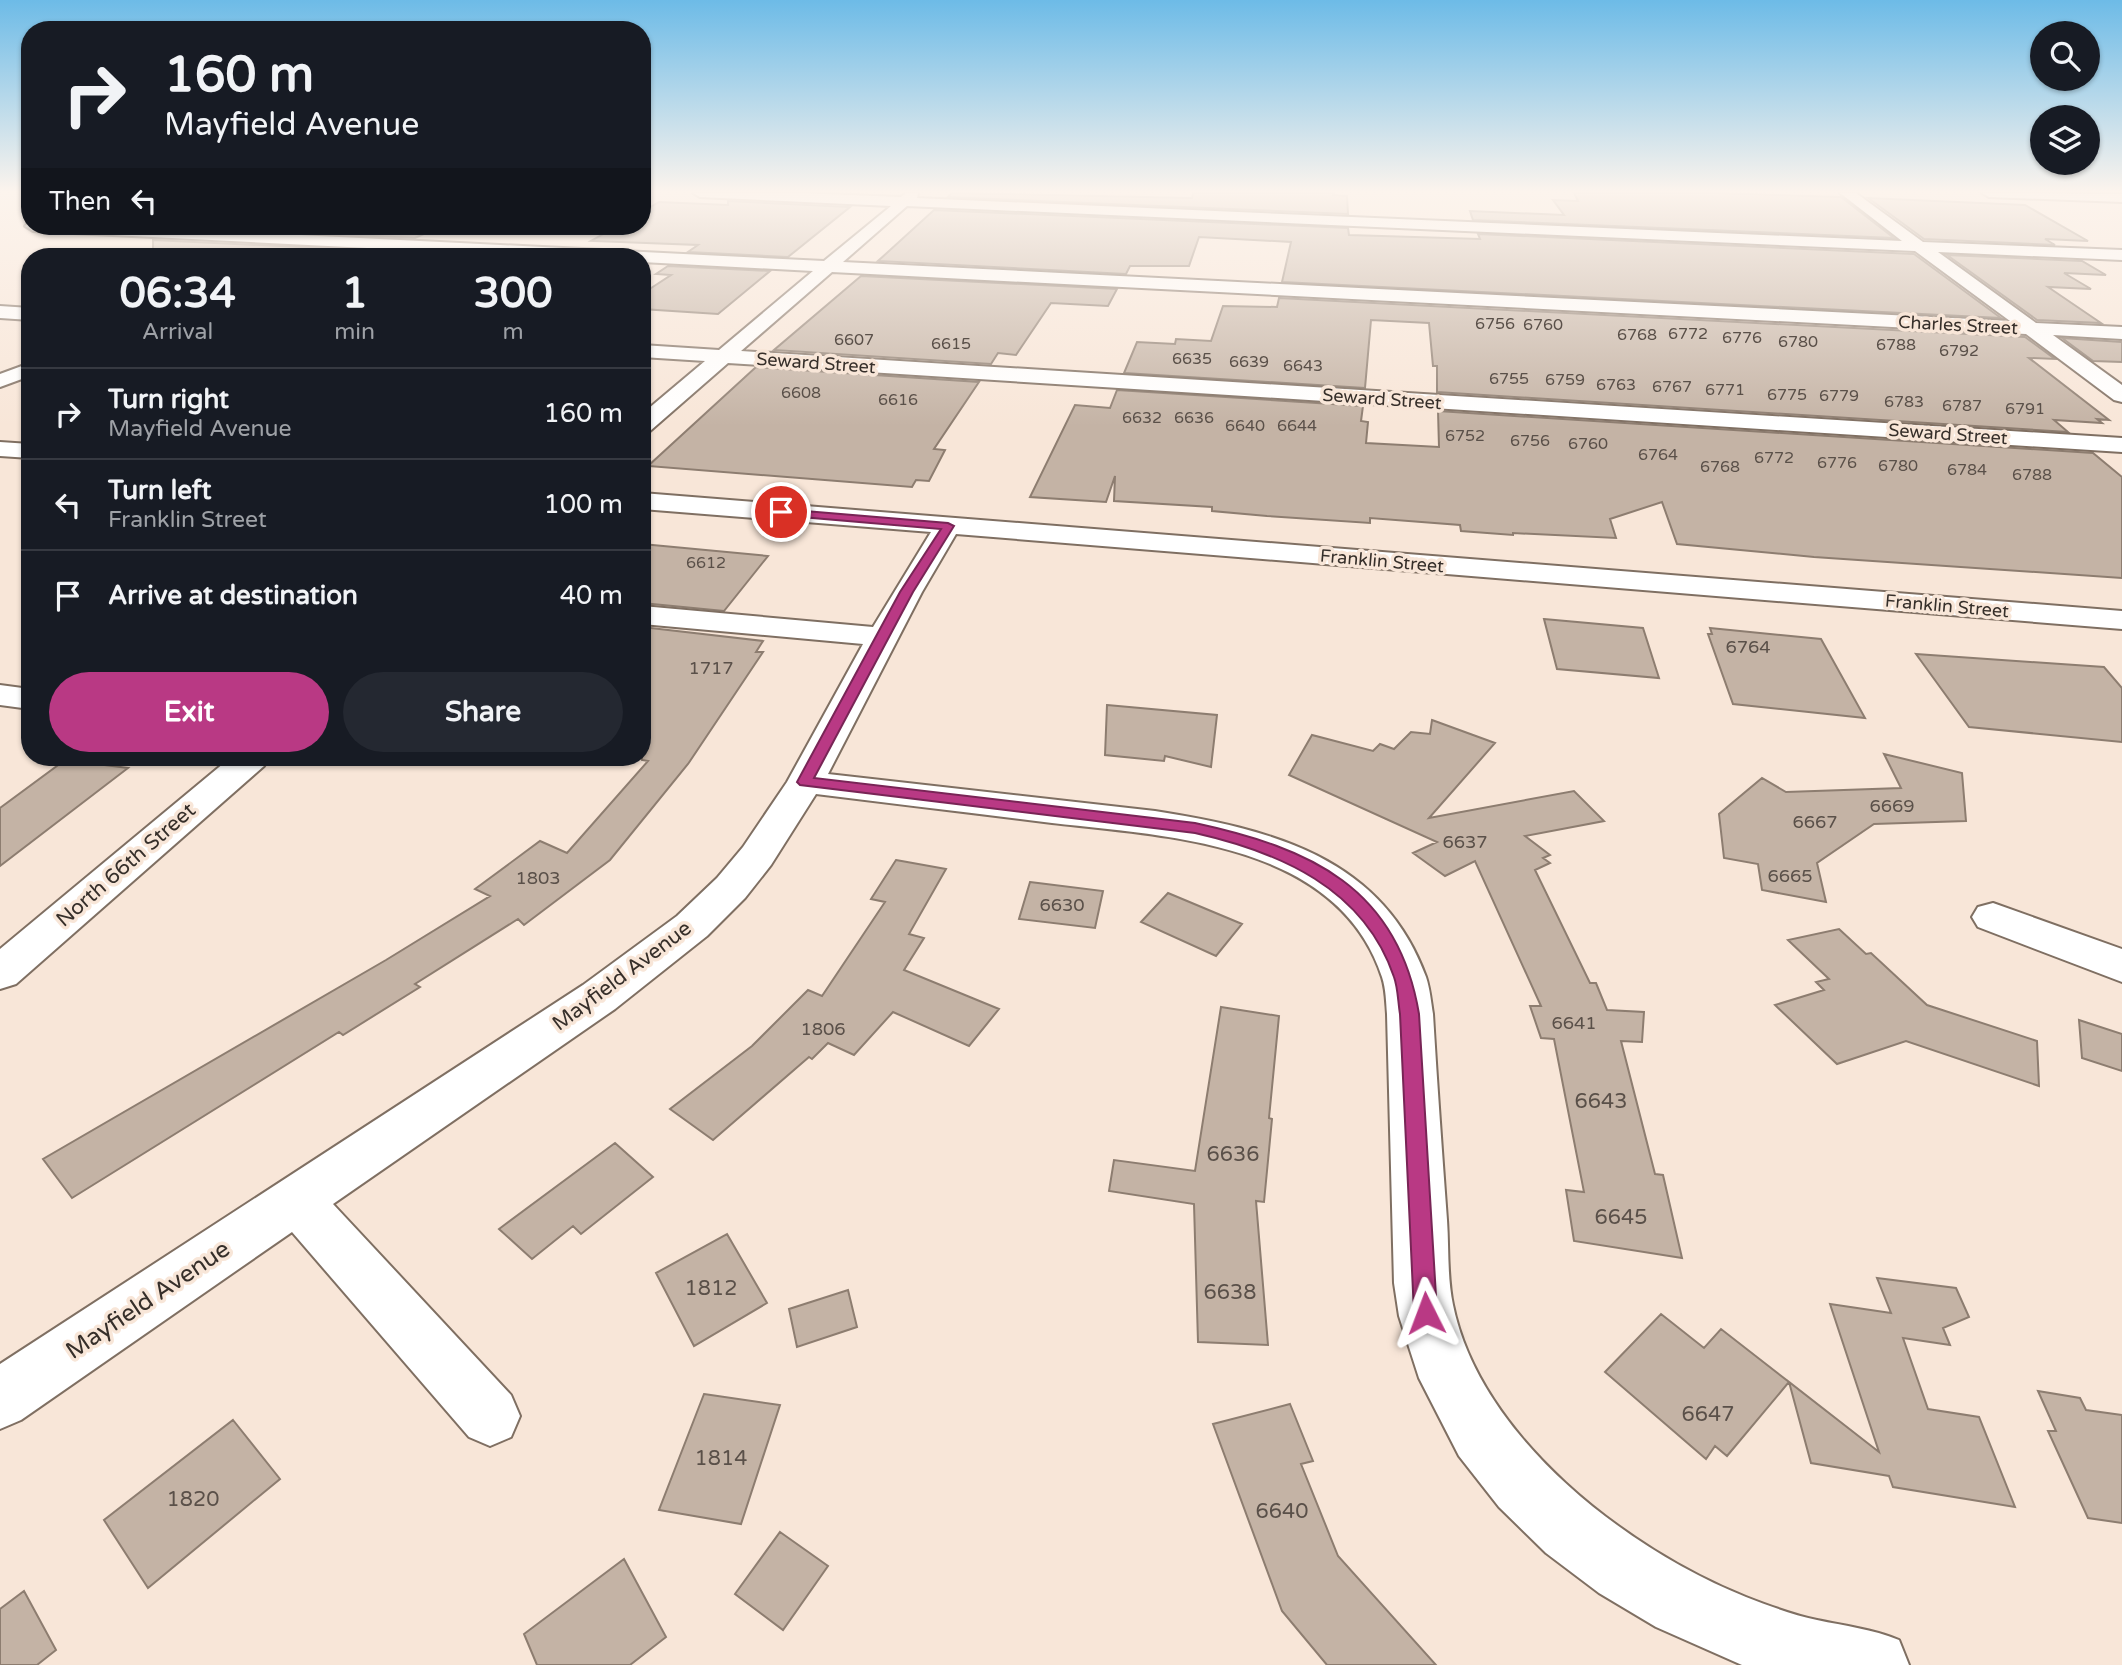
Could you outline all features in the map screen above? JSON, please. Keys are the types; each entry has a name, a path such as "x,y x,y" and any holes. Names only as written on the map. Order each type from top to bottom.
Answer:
{"street":[{"path":"651,418 823,271"},
{"name":"Charles Street","path":"919,271 2122,333"},
{"path":"1953,271 2122,395"},
{"path":"0,312 21,313"},
{"name":"Seward Street","path":"651,352 2122,445"},
{"path":"0,381 21,373"},
{"path":"0,449 21,450"},
{"name":"Franklin Street","path":"651,502 2122,620"},
{"name":"Mayfield Avenue","path":"0,1399 600,997 658,954 731,888 757,856 805,782 906,592 948,526"},
{"path":"651,616 883,636"},
{"path":"0,695 21,698"},
{"name":"North 66th Street","path":"0,973 242,766"},
{"path":"805,782 1195,828 1268,847 1334,882 1368,913 1384,933 1404,978 1410,1014 1426,1313 1444,1372 1484,1442 1549,1513 1594,1550 1644,1584 1737,1629 1803,1652 1874,1665"},
{"path":"1993,917 2122,966"},
{"path":"297,1201 490,1416"}],"building":[{"path":"661,271 770,271 718,314 651,310 651,288 671,275 656,274"},
{"path":"1063,271 1128,271 1126,274"},
{"path":"1285,271 1937,271 2001,318 1282,282"},
{"path":"1969,271 2099,271 2106,275 2064,273 2091,289 2048,287 2101,323 2037,320"},
{"path":"861,276 1117,289 1108,306 1051,303 1016,355 998,353 991,364 774,350"},
{"path":"1279,298 2025,337 2055,359 2029,358 2109,420 2097,419 2102,423 2054,420 2068,432 1437,392 1437,366 1433,366 1429,323 1371,320 1365,388 1124,373 1137,342 1175,344 1176,339 1211,341 1223,306 1277,307"},
{"path":"2062,338 2122,342 2122,362 2093,361"},
{"path":"756,367 979,382 934,449 945,450 929,481 916,480 912,487 651,466 651,463"},
{"path":"1117,390 1363,406 1361,421 1368,422 1366,443 1439,447 1438,411 2093,453 2122,477 2122,578 1814,557 1677,544 1662,502 1610,519 1616,538 1513,535 1461,531 1460,525 1370,518 1370,523 1267,516 1212,511 1212,507 1114,501 1115,476 1106,502 1030,497 1075,405 1110,408"},
{"path":"651,545 768,556 724,611 651,604"},
{"path":"1544,619 1643,628 1659,678 1557,669"},
{"path":"651,628 763,641 756,652 763,652 688,764 610,860 524,925 518,919 415,984 420,987 343,1035 339,1032 72,1198 43,1159 386,960 490,896 475,889 540,841 567,853 644,766 651,766"},
{"path":"1710,628 1821,639 1865,718 1733,704 1708,634 1712,634"},
{"path":"1916,654 2104,667 2122,688 2122,742 1969,727"},
{"path":"1107,705 1217,715 1211,767 1165,756 1164,761 1105,755"},
{"path":"1432,720 1495,743 1429,818 1574,791 1604,821 1525,836 1550,855 1543,858 1550,863 1535,870 1590,983 1596,983 1607,1010 1644,1012 1642,1042 1621,1041 1655,1174 1663,1175 1682,1258 1574,1241 1566,1190 1584,1192 1554,1039 1541,1038 1530,1006 1541,1006 1475,861 1445,876 1413,853 1437,842 1289,775 1312,735 1373,751 1380,744 1394,749 1411,732 1430,734"},
{"path":"1884,754 1962,773 1966,821 1874,824 1817,863 1826,902 1762,890 1758,864 1724,858 1719,814 1762,778 1786,792 1901,788"},
{"path":"57,766 128,768 0,866 0,808"},
{"path":"896,860 946,869 909,934 924,938 904,970 999,1009 969,1046 893,1012 854,1055 828,1043 713,1140 670,1109 752,1046 808,990 822,996 885,902 871,899"},
{"path":"1030,882 1103,891 1095,928 1019,919"},
{"path":"1168,893 1242,924 1216,956 1141,922"},
{"path":"1839,929 1866,954 1871,953 1927,1005 2037,1041 2039,1086 1906,1041 1837,1064 1775,1005 1824,990 1816,982 1829,979 1788,940"},
{"path":"1221,1007 1279,1016 1264,1202 1256,1201 1268,1345 1198,1342 1194,1204 1109,1191 1114,1160 1195,1171"},
{"path":"2079,1020 2122,1034 2122,1071 2082,1058"},
{"path":"615,1143 653,1177 581,1234 573,1226 532,1259 499,1229"},
{"path":"727,1234 767,1303 694,1346 656,1273"},
{"path":"1877,1278 1956,1288 1969,1317 1943,1328 1950,1345 1903,1338 1928,1409 1979,1417 2015,1507 1893,1487 1889,1476 1811,1463 1789,1382 1879,1452 1830,1304 1891,1313"},
{"path":"848,1290 857,1327 797,1347 789,1309"},
{"path":"1661,1314 1704,1348 1721,1329 1789,1382 1727,1456 1715,1446 1706,1459 1605,1372"},
{"path":"2038,1391 2080,1398 2086,1410 2122,1415 2122,1523 2088,1518 2048,1431 2056,1431"},
{"path":"704,1394 780,1405 741,1524 659,1510"},
{"path":"1290,1404 1313,1461 1301,1464 1338,1556 1436,1665 1327,1665 1282,1611 1213,1424"},
{"path":"233,1420 280,1479 148,1588 104,1520"},
{"path":"780,1532 828,1566 783,1630 735,1594"},
{"path":"624,1559 666,1637 630,1665 537,1665 524,1634"},
{"path":"24,1591 56,1650 37,1665 0,1665 0,1609"}],"route":[{"path":"781,512 948,526 906,592 805,782 1195,828 1241,838 1293,858 1334,882 1368,913 1384,933 1404,978 1410,1014 1426,1313"}]}
